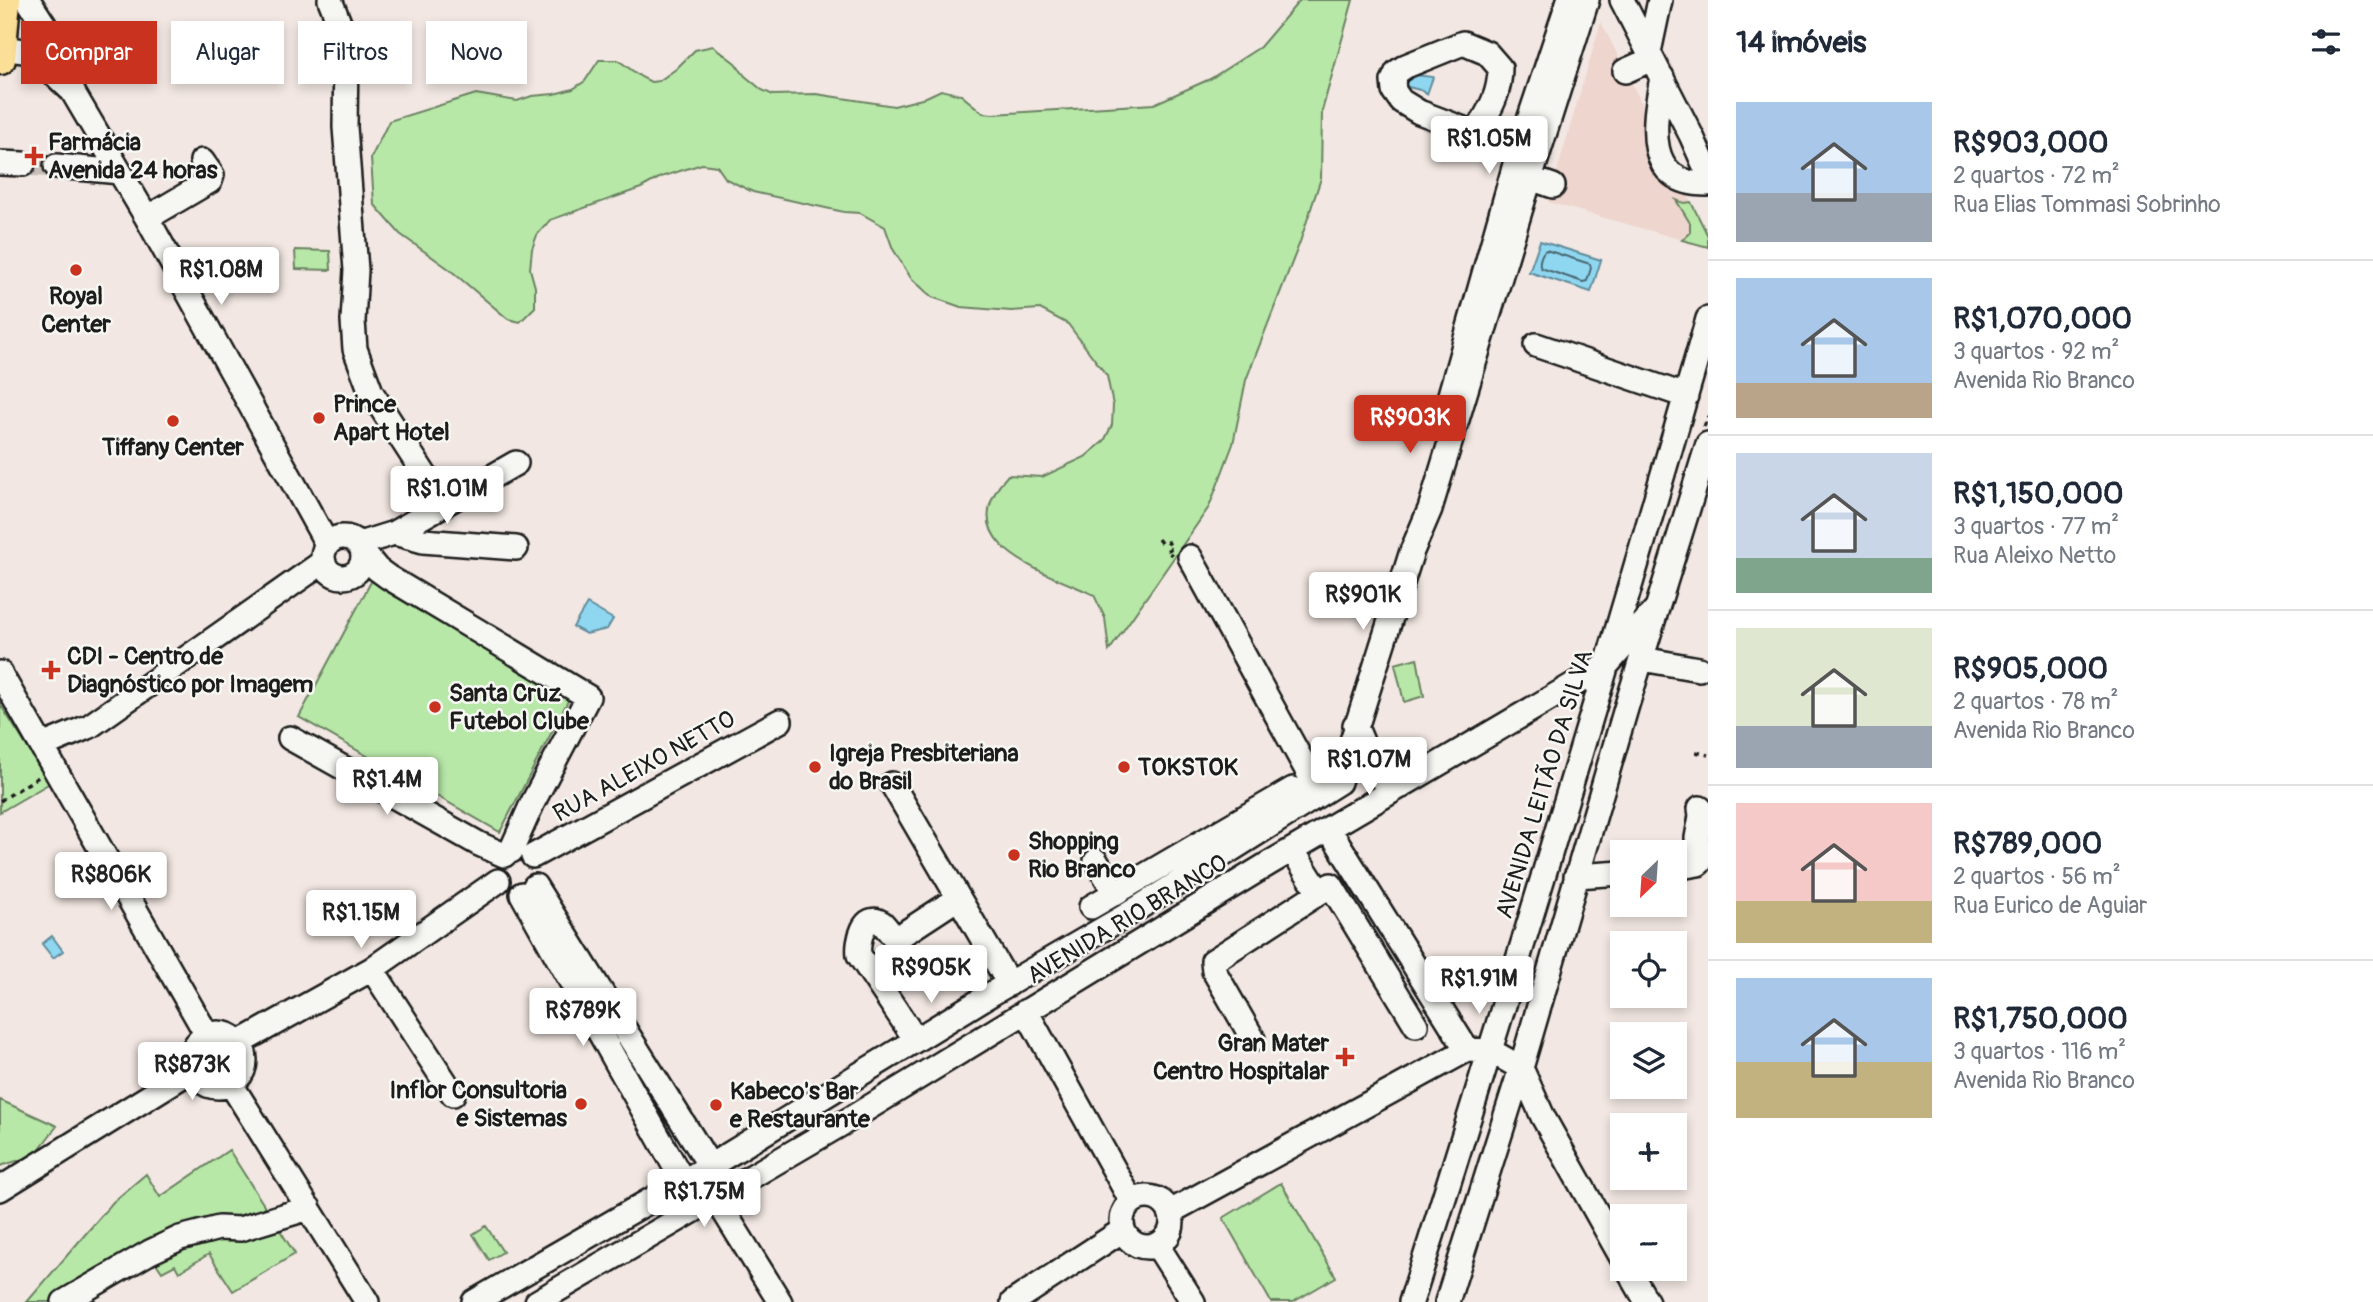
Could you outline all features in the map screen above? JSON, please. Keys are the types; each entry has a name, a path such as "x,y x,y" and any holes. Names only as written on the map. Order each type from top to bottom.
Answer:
{"main road":[{"path":"0,59 5,0"}],"street":[{"path":"29,0 42,21"},
{"path":"330,0 344,35 346,56 345,127 356,270 353,321 355,349 371,392 443,503"},
{"path":"1412,551 1418,506 1519,150 1569,0"},
{"path":"1329,788 1355,725 1412,551 1430,509 1587,0"},
{"path":"1622,0 1700,143 1708,173"},
{"path":"1660,0 1654,63 1654,124 1662,159 1668,172 1677,178 1708,184"},
{"path":"1476,133 1491,108 1500,85 1500,68 1487,52 1464,43 1397,72 1393,81 1394,90 1401,101 1419,112 1519,150"},
{"path":"1,48 21,51"},
{"path":"1625,71 1654,63"},
{"path":"64,84 74,94"},
{"path":"70,84 147,218 325,553 327,570 343,577 352,575 363,561 361,548"},
{"path":"147,218 211,181 212,175 202,161"},
{"path":"56,166 120,172"},
{"path":"1530,178 1553,186"},
{"name":"AVENIDA LEITÃO DA SILVA","path":"1411,1302 1491,1051 1708,319"},
{"path":"1536,345 1686,396"},
{"path":"1447,1302 1521,1068 1656,609 1708,444"},
{"path":"361,548 394,533 516,463"},
{"path":"394,533 424,541 516,548"},
{"path":"54,767 90,726 325,553 332,539 347,537 388,577 588,697 531,804 516,854 497,867 498,881 512,893 528,890 540,871 516,854 480,844 290,737"},
{"path":"1190,558 1329,788"},
{"path":"1607,665 1656,609"},
{"path":"1642,659 1699,669"},
{"name":"AVENIDA RIO BRANCO","path":"537,1302 850,1119 1329,829 1607,665"},
{"path":"0,673 206,1035"},
{"path":"1566,690 1572,688 1585,691 1593,702 1593,709"},
{"name":"RUA ALEIXO NETTO","path":"516,854 780,721"},
{"path":"1355,725 1371,763 1381,778 1402,786"},
{"path":"42,746 90,726"},
{"path":"892,784 1009,984"},
{"name":"AVENIDA RIO BRANCO","path":"474,1302 710,1166 1127,915 1284,802 1329,788"},
{"path":"1091,907 1284,802"},
{"path":"1687,866 1700,862 1697,838 1700,808"},
{"path":"1329,829 1467,1050"},
{"path":"1293,851 1319,891"},
{"path":"1096,861 1115,892"},
{"path":"1576,876 1610,874"},
{"path":"239,1043 372,969 498,881"},
{"path":"1253,1039 1214,971 1213,961 1331,885 1416,1026"},
{"path":"528,890 710,1166 715,1198 780,1302"},
{"path":"528,890 683,1181 715,1198"},
{"path":"916,1040 859,955 859,934 869,922 875,921 881,923 894,937 900,936 958,898"},
{"path":"372,969 453,1094"},
{"path":"1026,1011 1132,1202"},
{"path":"224,1033 239,1043 244,1053 245,1065 240,1076 231,1084 216,1088 201,1082 192,1070 190,1060 198,1041 206,1035 224,1033"},
{"path":"1170,1212 1467,1050 1491,1051 1521,1068 1543,1117 1610,1237"},
{"path":"5,1182 192,1070"},
{"path":"231,1084 367,1302"},
{"path":"1506,1113 1523,1111 1543,1117"},
{"path":"1149,1197 1157,1200 1170,1212 1172,1219 1169,1235 1157,1245 1147,1248 1137,1245 1128,1239 1123,1230 1123,1214 1132,1202 1149,1197"},
{"path":"64,1302 150,1252 180,1238 219,1228 240,1229 309,1208"},
{"path":"1013,1302 1123,1230"},
{"path":"1157,1245 1193,1302"},
{"path":"1635,1281 1647,1302"}],"path":[{"path":"1696,752 1708,755"},
{"path":"0,801 54,767"}],"shaded area":[{"path":"1601,22 1708,236 1708,247 1548,202"}],"green space":[{"path":"1300,0 1353,0 1322,111 1321,178 1300,242 1246,380 1233,444 1209,507 1109,651 1105,618 1094,595 1029,565 1010,553 995,538 989,520 992,499 1008,475 1042,477 1085,457 1104,441 1112,425 1113,405 1107,376 1068,324 1040,309 1011,311 961,307 932,297 911,278 893,249 885,227 860,213 844,212 753,192 726,179 717,166 702,164 661,177 641,188 550,220 537,235 532,249 530,269 535,287 535,307 520,322 508,319 449,269 400,234 374,204 371,158 389,121 476,94 517,101 573,89 585,81 599,60 618,60 651,82 659,81 676,69 695,50 713,46 762,90 773,95 816,94 894,106 922,99 941,90 961,95 983,113 993,114 1154,104 1210,79 1260,47"},
{"path":"1676,200 1691,202 1708,236 1708,247 1682,240 1690,232 1690,223"},
{"path":"295,250 330,251 331,270 296,269"},
{"name":"Santa Cruz Futebol Clube","path":"372,580 570,697 500,832 299,717"},
{"path":"1417,658 1424,696 1404,702 1395,664"},
{"path":"0,704 50,783 0,812"},
{"path":"215,1051 223,1051 230,1058 230,1066 223,1073 215,1073 208,1066 208,1058"},
{"path":"0,1100 57,1126 34,1156 0,1166"},
{"path":"229,1150 295,1254 233,1291 209,1254 179,1272 175,1265 162,1272 152,1257 73,1302 27,1302 113,1202 146,1174 160,1197"},
{"path":"1281,1183 1336,1277 1293,1302 1271,1302 1223,1218"},
{"path":"486,1226 503,1252 489,1260 473,1234"}],"water":[{"path":"1410,70 1415,75 1433,77 1427,94 1400,85"},
{"path":"1540,241 1601,260 1591,292 1529,272"},
{"path":"587,604 613,619 607,629 586,634 573,627"},
{"path":"52,936 63,951 53,958 42,944"}],"tunnel":[{"path":"23,164 56,166"}],"place":[{"name":"Farmácia Avenida 24 horas","path":"34,156"},
{"name":"Royal Center","path":"76,270"},
{"name":"Prince Apart Hotel","path":"319,418"},
{"name":"Tiffany Center","path":"173,421"},
{"name":"CDI - Centro de Diagnóstico por Imagem","path":"51,670"},
{"name":"Santa Cruz Futebol Clube","path":"435,707"},
{"name":"Igreja Presbiteriana do Brasil","path":"815,767"},
{"name":"TOKSTOK","path":"1124,767"},
{"name":"Shopping Rio Branco","path":"1014,855"},
{"name":"Gran Mater Centro Hospitalar","path":"1345,1057"},
{"name":"Inflor Consultoria e Sistemas","path":"581,1104"},
{"name":"Kabeco's Bar e Restaurante","path":"716,1105"}]}
